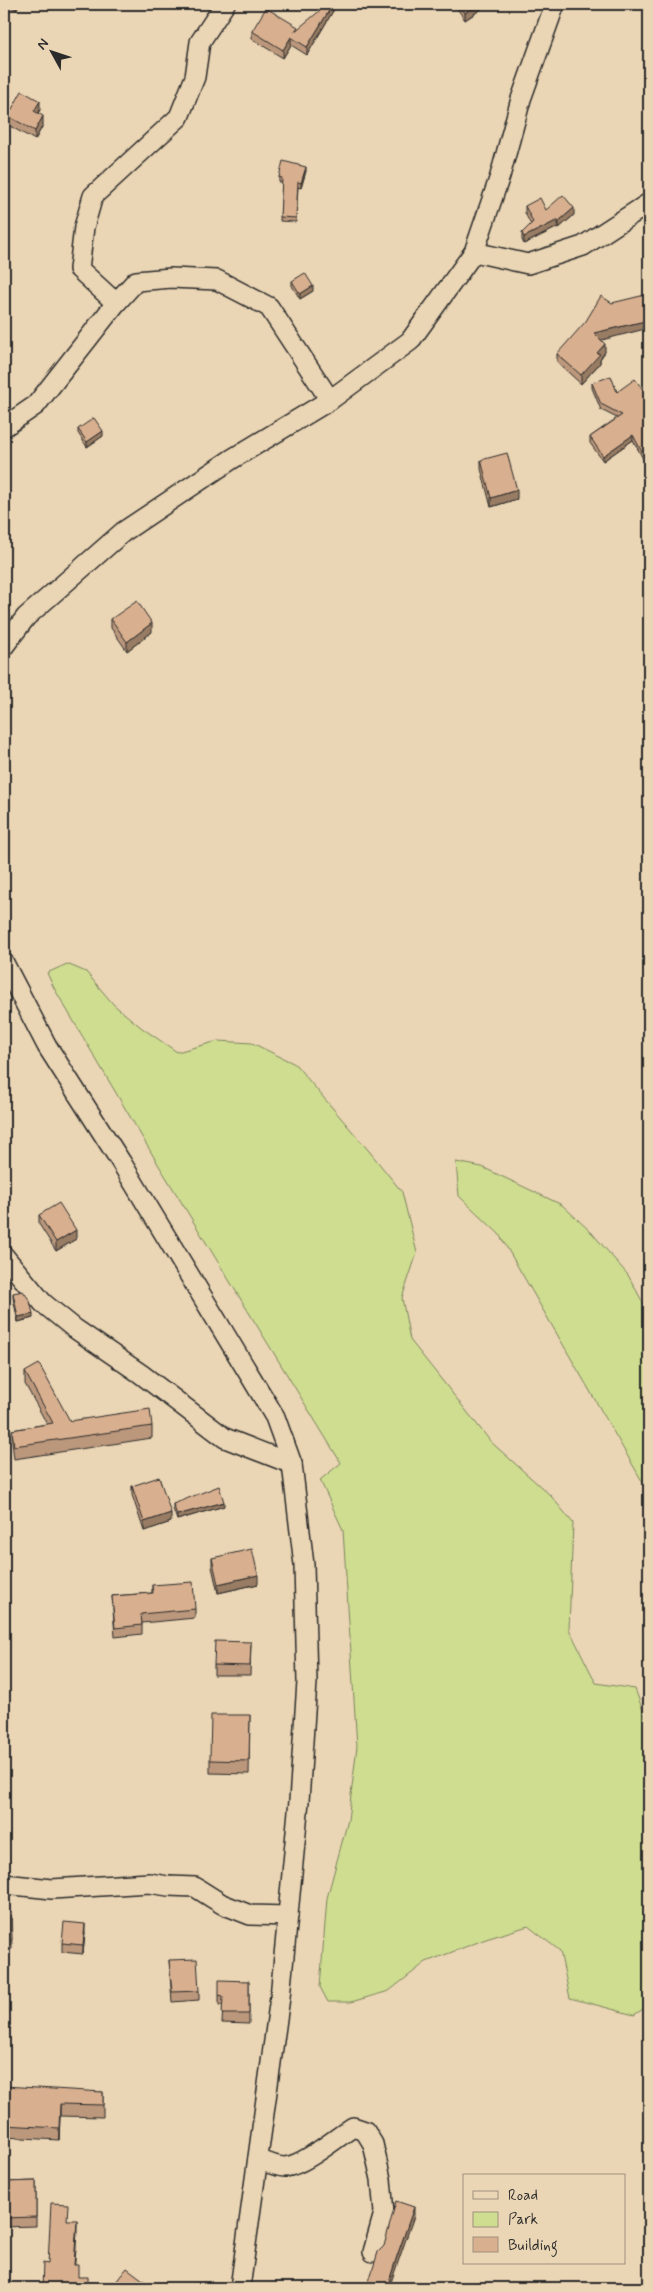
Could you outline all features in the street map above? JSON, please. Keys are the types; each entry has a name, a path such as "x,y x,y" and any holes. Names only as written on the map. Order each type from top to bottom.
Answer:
{"street":[{"path":"116,303 79,270 84,227 93,196 179,117 195,77 200,42 225,4"},
{"path":"4,646 26,617 123,532 232,460 330,400 410,341 474,252 500,176 521,99 555,4"},
{"path":"474,252 528,264 583,246 649,203"},
{"path":"4,428 36,406 116,303 136,282 171,278 216,280 269,307 330,400"},
{"path":"4,963 47,1046 184,1264 275,1417 292,1464 304,1565 307,1682 280,1997 240,2288"},
{"path":"4,1256 43,1303 74,1328 141,1374 225,1438 292,1464"},
{"path":"4,1884 52,1889 150,1883 195,1887 222,1904 250,1915 288,1916"},
{"path":"258,2160 284,2167 311,2156 354,2127 365,2131 373,2144 381,2179 384,2213 373,2252"}],"green space":[{"path":"67,964 86,972 114,1005 142,1028 177,1052 218,1041 252,1043 295,1064 402,1192 417,1253 402,1298 410,1340 491,1442 551,1496 573,1523 569,1629 596,1683 635,1689 649,1727 649,2005 634,2015 570,1998 560,1951 528,1926 486,1939 426,1962 389,1991 351,2002 328,2002 320,1987 327,1898 348,1820 357,1746 343,1530 320,1480 341,1463 158,1164 54,988 47,973"},
{"path":"456,1162 482,1167 562,1205 592,1233 628,1275 649,1314 649,1493 499,1234 459,1196"}],"building":[{"path":"328,4 333,4 307,47 291,37 283,50 252,31 266,8 298,27 294,32"},
{"path":"459,4 478,4 465,13"},
{"path":"22,91 40,101 34,111 43,116 35,131 8,116"},
{"path":"283,161 306,167 301,183 298,182 296,218 280,217 282,178 279,177"},
{"path":"563,195 574,208 559,221 524,237 522,233 533,222 525,206 540,198 546,210"},
{"path":"305,273 313,286 300,294 292,281"},
{"path":"649,294 649,320 594,333 605,344 597,353 600,354 581,375 557,354 586,321 601,296 612,303"},
{"path":"611,376 617,392 635,379 649,395 649,465 633,435 603,456 590,437 622,415 601,404 592,383"},
{"path":"94,418 103,431 87,442 78,429"},
{"path":"507,453 517,490 491,498 481,460"},
{"path":"137,601 152,623 127,642 111,619"},
{"path":"59,1203 76,1230 56,1242 39,1215"},
{"path":"23,1291 30,1301 33,1314 18,1317 13,1293"},
{"path":"39,1364 70,1421 150,1409 152,1426 14,1446 12,1430 53,1423 25,1372"},
{"path":"159,1477 171,1513 144,1522 132,1486"},
{"path":"219,1486 224,1502 177,1515 173,1504"},
{"path":"252,1549 258,1575 218,1584 212,1558"},
{"path":"193,1582 195,1609 141,1614 142,1625 115,1628 112,1596 153,1593 152,1585"},
{"path":"215,1641 251,1642 250,1666 214,1665"},
{"path":"211,1715 250,1715 249,1761 210,1760"},
{"path":"4,1912 11,1912 12,1940 4,1940"},
{"path":"64,1922 85,1924 83,1945 62,1943"},
{"path":"197,1959 199,1991 172,1992 169,1960"},
{"path":"4,1965 6,1965 4,2000"},
{"path":"219,1980 249,1981 249,2014 222,2014 223,1996 219,1995"},
{"path":"4,2086 103,2092 103,2105 60,2104 59,2128 4,2125"},
{"path":"36,2181 36,2217 4,2218 4,2182"},
{"path":"396,2201 414,2207 387,2288 367,2288 378,2252 384,2246"},
{"path":"51,2203 68,2204 67,2220 77,2220 74,2265 78,2265 78,2277 88,2277 88,2288 42,2288 43,2263 48,2264"},
{"path":"127,2268 151,2286 149,2288 111,2288"}]}
